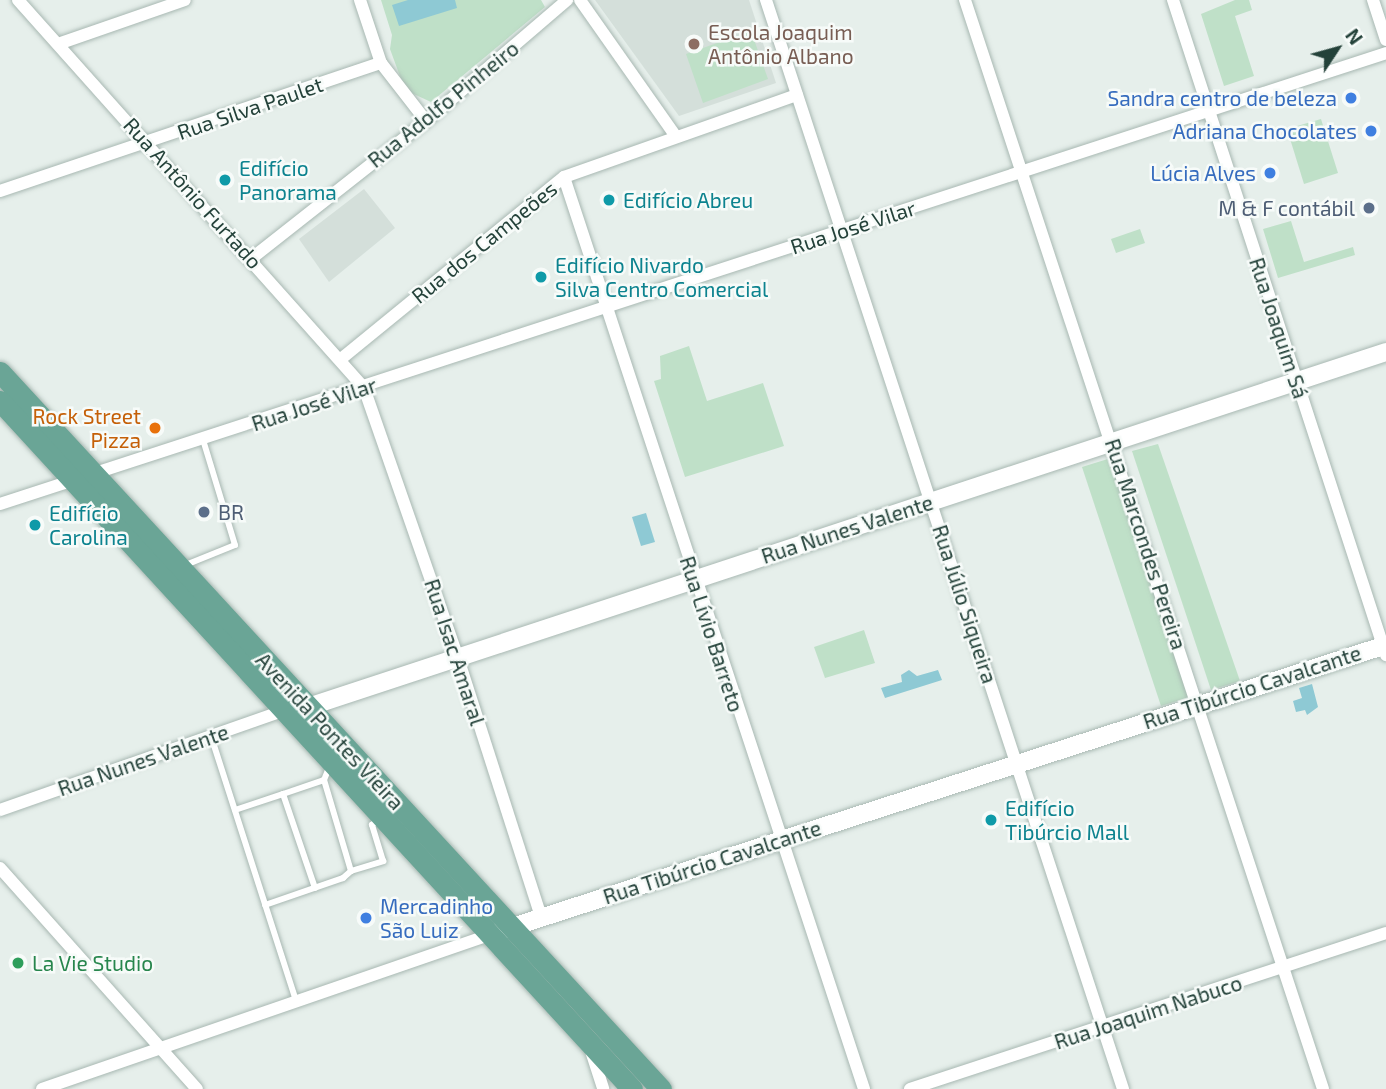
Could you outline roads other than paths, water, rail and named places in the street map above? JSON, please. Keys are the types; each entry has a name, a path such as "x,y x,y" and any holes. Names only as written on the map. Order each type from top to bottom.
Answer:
{"main road":[{"name":"Avenida Pontes Vieira","path":"0,372 84,478 285,710 328,771 381,816 632,1089"},
{"name":"Avenida Pontes Vieira","path":"0,401 180,568 661,1089"}],"street":[{"name":"Rua Antônio Furtado","path":"18,0 342,358 364,388"},
{"path":"58,44 185,0"},
{"path":"360,0 381,63 426,121"},
{"name":"Rua Adolfo Pinheiro","path":"252,258 426,121 568,0"},
{"path":"580,0 675,135"},
{"name":"Rua Júlio Siqueira","path":"766,0 1123,1089"},
{"name":"Rua Marcondes Pereira","path":"965,0 1113,443 1323,1089"},
{"name":"Rua Joaquim Sá","path":"1173,0 1295,381 1385,648"},
{"path":"1373,0 1386,40"},
{"name":"Rua José Vilar","path":"0,504 364,388 608,305 841,232 1386,53"},
{"name":"Rua Silva Paulet","path":"0,191 381,63"},
{"name":"Rua dos Campeões","path":"342,358 564,177 675,135 797,95"},
{"name":"Rua Lívio Barreto","path":"564,177 608,305 693,579 864,1089"},
{"name":"Rua Nunes Valente","path":"308,707 457,655 1386,352"},
{"name":"Rua Isac Amaral","path":"364,388 457,655 541,917"},
{"name":"Rua Tibúrcio Cavalcante","path":"42,1089 541,917 1198,704 1385,648"},
{"name":"Rua Nunes Valente","path":"0,810 285,710"},
{"path":"0,868 197,1089"},
{"name":"Rua Joaquim Nabuco","path":"910,1089 1386,933"},
{"path":"587,1041 603,1089"}],"lane":[{"path":"180,568 235,545 203,440"},
{"path":"211,736 297,1003"},
{"path":"235,810 283,794 328,771 351,871"},
{"path":"283,794 315,888"},
{"path":"265,905 383,861 372,825 381,816"}],"water":[{"path":"408,0 455,0 457,8 399,26 392,5"},
{"path":"646,513 655,542 641,546 632,517"},
{"path":"909,670 917,676 938,670 942,680 885,698 881,688 902,682 901,675"},
{"path":"1312,684 1318,707 1307,715 1305,710 1296,712 1293,701 1302,698 1299,688"}],"place":[{"name":"Escola Joaquim Antônio Albano","path":"694,44"},
{"name":"Sandra centro de beleza","path":"1351,98"},
{"name":"Adriana Chocolates","path":"1371,131"},
{"name":"Lúcia Alves","path":"1270,173"},
{"name":"Edifício Panorama","path":"225,180"},
{"name":"Edifício Abreu","path":"609,200"},
{"name":"M & F contábil","path":"1369,208"},
{"name":"Edifício Nivardo Silva Centro Comercial","path":"541,277"},
{"name":"Rock Street Pizza","path":"155,428"},
{"name":"BR","path":"204,512"},
{"name":"Edifício Carolina","path":"35,525"},
{"name":"Edifício Tibúrcio Mall","path":"991,820"},
{"name":"Mercadinho São Luiz","path":"366,918"},
{"name":"La Vie Studio","path":"18,963"}]}
